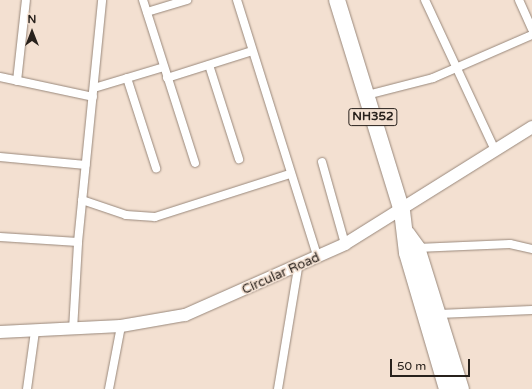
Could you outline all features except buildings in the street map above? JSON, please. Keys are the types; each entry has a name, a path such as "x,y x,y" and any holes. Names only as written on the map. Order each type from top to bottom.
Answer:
{"highway":[{"name":"NH352","path":"337,0 402,211 407,234 407,254 447,389"},
{"name":"NH352","path":"407,234 417,248 439,314 461,389"}],"main road":[{"name":"Circular Road","path":"0,332 73,330 121,326 185,316 298,268 345,244 402,211 532,127"}],"street":[{"path":"17,81 26,0"},
{"path":"73,330 78,242 102,0"},
{"path":"143,0 195,163"},
{"path":"147,12 187,0"},
{"path":"237,0 290,174 318,258"},
{"path":"426,0 495,150"},
{"path":"519,0 532,29"},
{"path":"366,95 456,68 532,35"},
{"path":"167,78 252,51"},
{"path":"209,65 238,159"},
{"path":"94,88 164,67"},
{"path":"0,78 93,97"},
{"path":"127,78 156,168"},
{"path":"0,157 86,165"},
{"path":"322,162 345,244"},
{"path":"82,200 126,215 155,217 290,174"},
{"path":"0,237 78,242"},
{"path":"417,248 510,244 532,249"},
{"path":"278,389 298,268"},
{"path":"439,314 532,310"},
{"path":"109,389 121,326"},
{"path":"27,389 35,331"}]}
